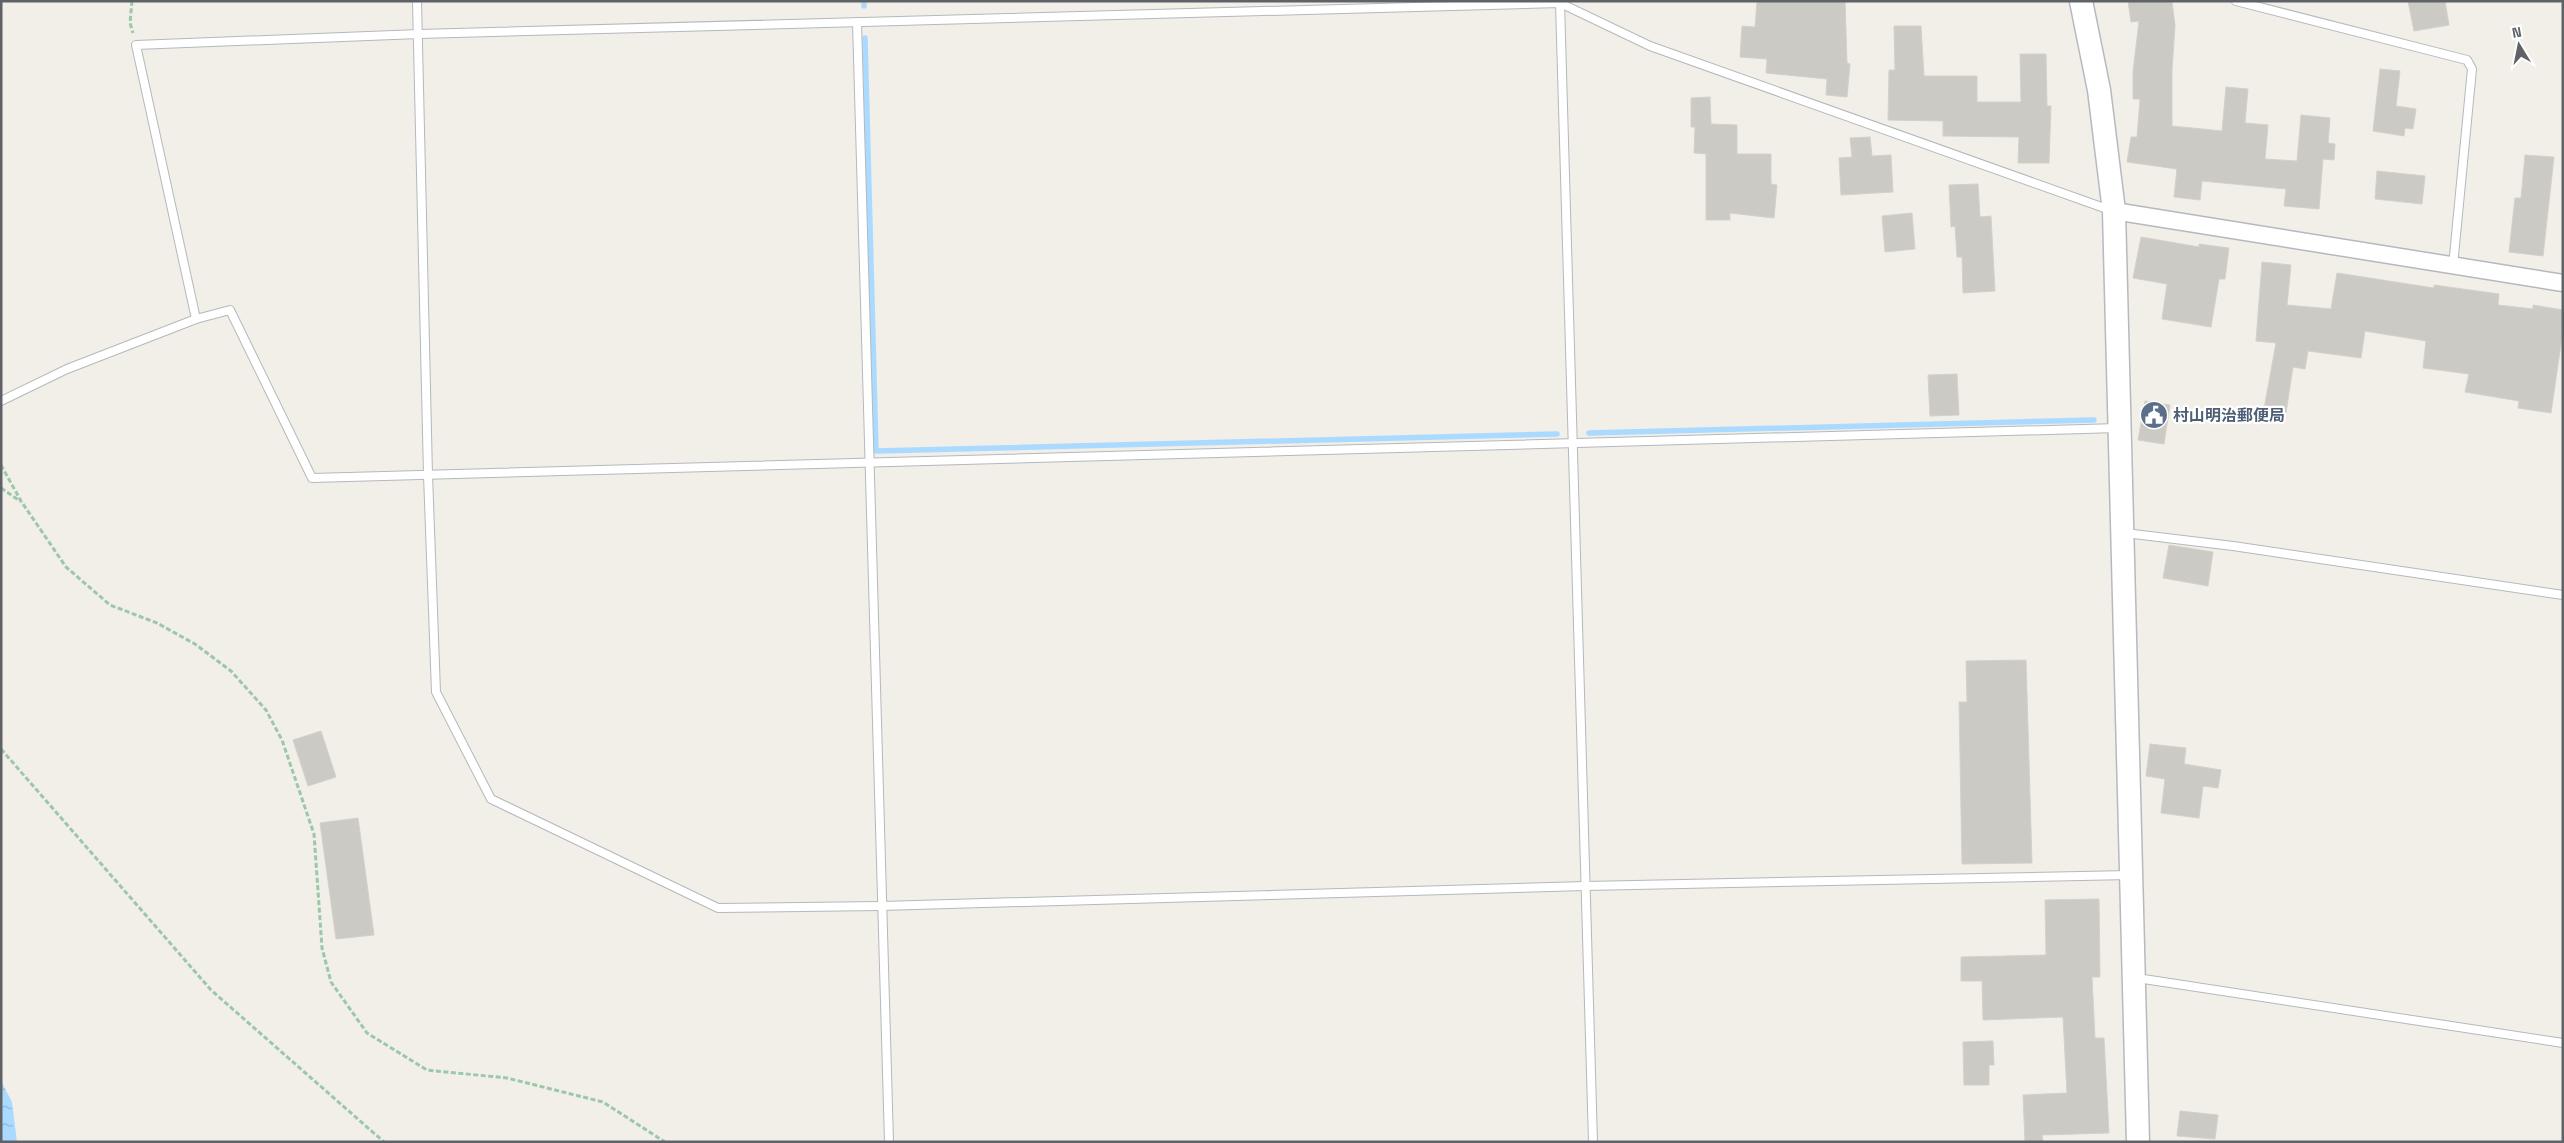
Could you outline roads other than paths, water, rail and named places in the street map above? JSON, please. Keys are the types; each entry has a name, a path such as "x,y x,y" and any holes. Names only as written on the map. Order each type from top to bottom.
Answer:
{"street":[{"path":"2081,1 2099,90 2114,211 2138,1142"},
{"path":"2114,211 2563,283"}],"lane":[{"path":"417,1 428,475 436,692 491,799 718,908 881,906 1585,886 2132,875"},
{"path":"2236,1 2468,60 2472,69 2454,266"},
{"path":"196,319 136,45 419,34 1560,3 1650,46 2114,211"},
{"path":"1560,3 1593,1142"},
{"path":"857,22 868,463 889,1142"},
{"path":"1,401 67,369 196,319 230,310 312,478 1573,445 2119,428"},
{"path":"2123,533 2233,546 2563,595"},
{"path":"2135,978 2563,1043"}],"water":[{"path":"1,1081 12,1102 17,1142 1,1142"}],"waterway":[{"path":"864,1 864,6"},
{"path":"865,38 876,451 1557,434"},
{"path":"1589,433 2094,420"}],"place":[{"name":"村山明治郵便局","path":"2154,415"}]}
